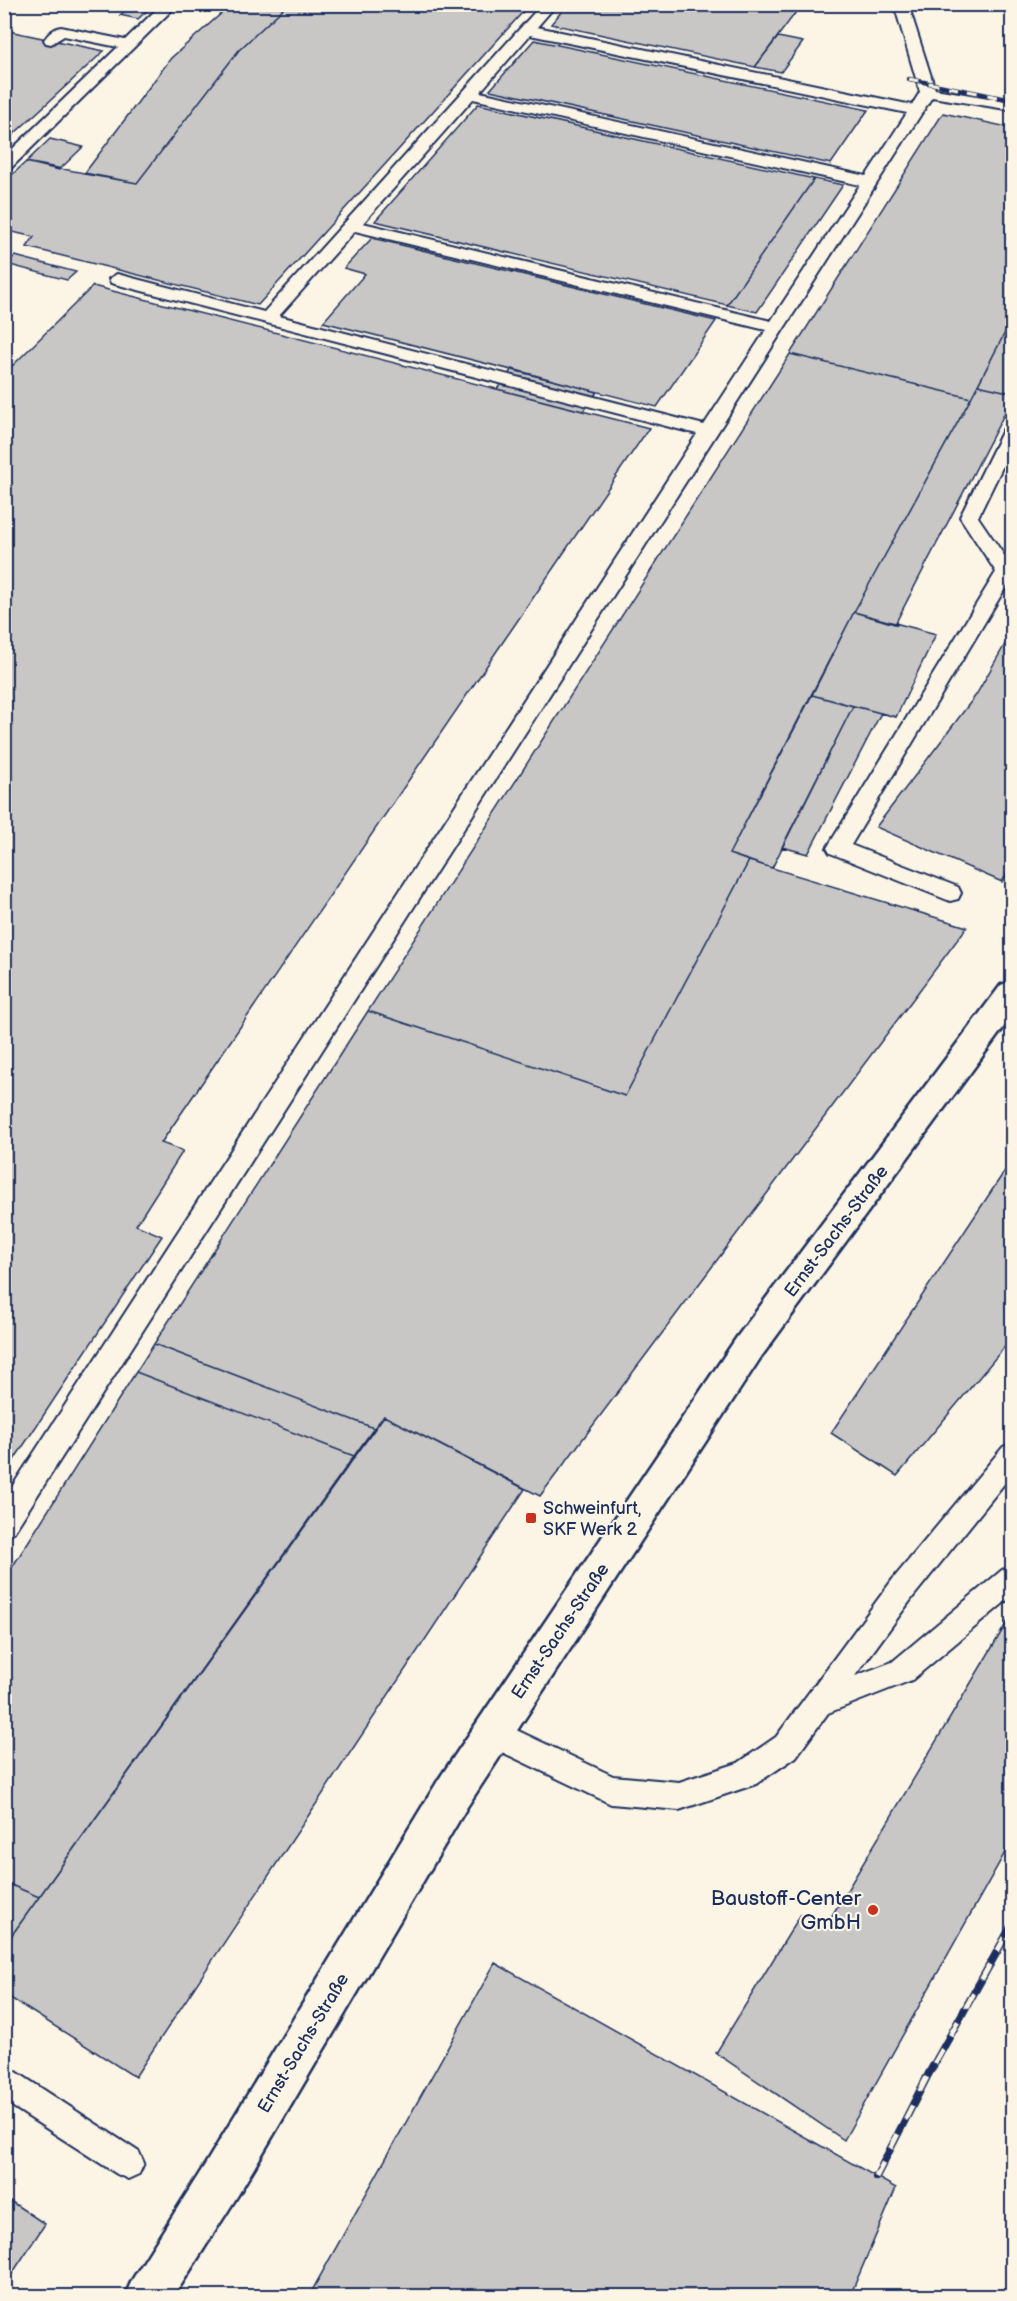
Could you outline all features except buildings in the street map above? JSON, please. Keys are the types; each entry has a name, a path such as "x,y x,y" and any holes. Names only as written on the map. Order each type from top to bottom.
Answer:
{"main road":[{"name":"Ernst-Sachs-Straße","path":"148,2296 222,2179 453,1793 749,1347 1012,993"}],"lane":[{"path":"4,166 171,4"},
{"path":"268,318 550,4"},
{"path":"901,4 928,92"},
{"path":"528,30 916,110"},
{"path":"51,40 61,31 128,45"},
{"path":"928,92 1010,106"},
{"path":"4,1523 928,92"},
{"path":"470,94 870,182"},
{"path":"352,225 776,327"},
{"path":"117,279 709,432"},
{"path":"950,893 838,848 1009,573 969,517 1012,430"},
{"path":"493,1733 611,1790 679,1796 746,1774 786,1747 903,1588 1012,1455"},
{"path":"819,1703 903,1671 1012,1579"},
{"path":"4,2082 128,2163"}],"railway":[{"path":"909,79 1012,100"},
{"path":"876,2177 928,2075 1012,1925"}],"place":[{"name":"Schweinfurt, SKF Werk 2","path":"531,1518"},
{"name":"Baustoff-Center GmbH","path":"873,1910"}]}
